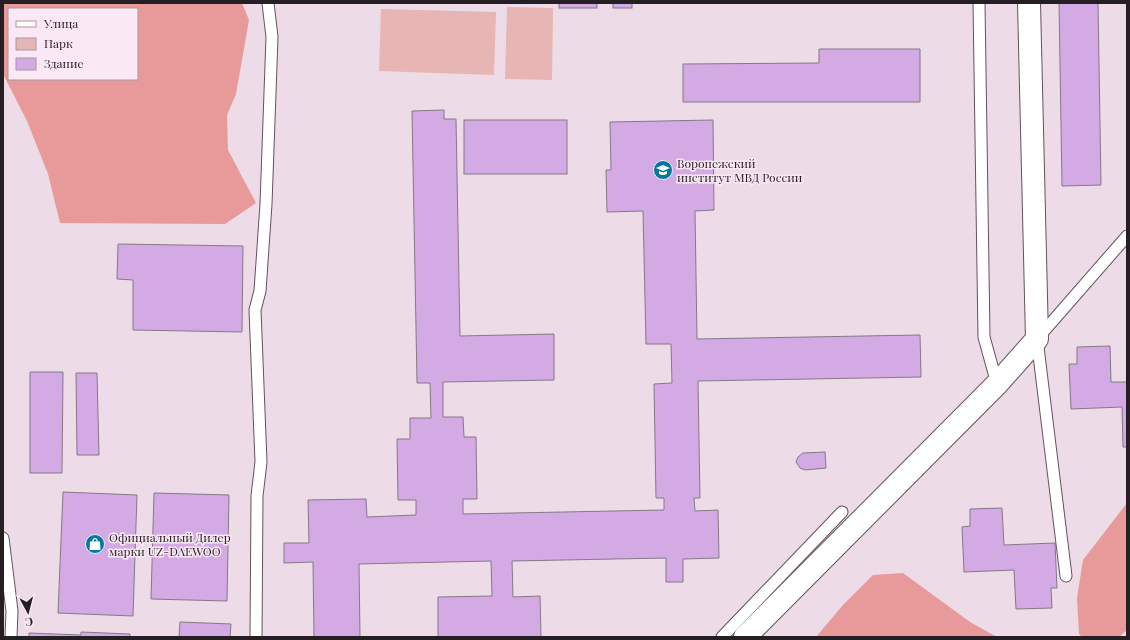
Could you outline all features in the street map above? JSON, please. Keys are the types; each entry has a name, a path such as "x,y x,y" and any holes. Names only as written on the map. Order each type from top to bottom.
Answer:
{"street":[{"path":"745,637 997,384 1037,339 1029,3"}],"lane":[{"path":"256,637 257,496 261,462 255,310 260,292 266,204 272,37 268,3"},
{"path":"979,3 984,337 997,384"},
{"path":"1066,576 1037,339 1127,236"},
{"path":"722,637 842,512"},
{"path":"3,538 5,581 12,611 11,637"}],"green space":[{"path":"507,7 553,8 552,80 505,79"},
{"path":"381,9 496,12 494,75 379,71"}],"shaded area":[{"path":"3,3 242,3 249,20 236,94 227,115 228,150 256,203 225,224 60,223 48,174 27,121 3,74"},
{"path":"1127,503 1127,630 1119,637 1082,637 1079,634 1077,598 1083,560"},
{"path":"903,573 970,622 997,637 816,637 843,605 873,575"}],"building":[{"path":"559,3 597,3 597,8 559,8"},
{"path":"613,3 632,3 632,8 613,8"},
{"path":"1059,3 1098,3 1101,185 1062,186"},
{"path":"819,49 920,49 920,102 683,102 683,64 819,63"},
{"name":"Воронежский институт МВД России","path":"444,110 444,119 456,119 460,336 554,334 554,380 443,382 443,417 463,417 464,437 476,437 477,499 463,499 463,514 664,510 664,498 656,498 654,384 672,383 671,344 646,344 643,211 607,212 606,170 611,170 610,122 713,120 714,210 695,211 697,339 920,335 921,377 698,381 700,498 694,498 695,511 718,510 719,558 683,559 683,582 666,582 666,558 512,561 513,597 540,596 541,637 438,637 438,597 492,596 491,561 359,564 360,637 314,637 313,562 284,563 284,543 309,543 308,500 366,499 367,517 416,515 416,500 398,500 397,439 410,439 410,418 431,418 430,383 417,383 412,111"},
{"path":"464,120 567,120 567,174 464,174"},
{"path":"118,244 243,246 242,332 133,330 133,280 117,279"},
{"path":"1110,346 1111,382 1127,382 1127,447 1123,447 1122,407 1071,409 1069,364 1077,364 1077,347"},
{"path":"30,372 63,372 62,473 30,473"},
{"path":"76,373 97,373 99,455 77,455"},
{"path":"825,452 826,468 805,470 800,468 796,462 798,457 803,453"},
{"path":"63,492 137,495 133,616 58,613"},
{"path":"154,493 229,495 227,601 151,599"},
{"path":"1002,508 1004,545 1055,543 1057,588 1051,588 1052,608 1016,609 1014,570 964,572 962,527 970,526 970,509"},
{"path":"180,622 231,624 230,637 179,637"},
{"path":"81,632 130,634 130,637 29,637 29,633 81,635"}],"place":[{"name":"Воронежский институт МВД России","path":"663,170"},
{"name":"Официальный Дилер марки UZ-DAEWOO","path":"95,544"}]}
